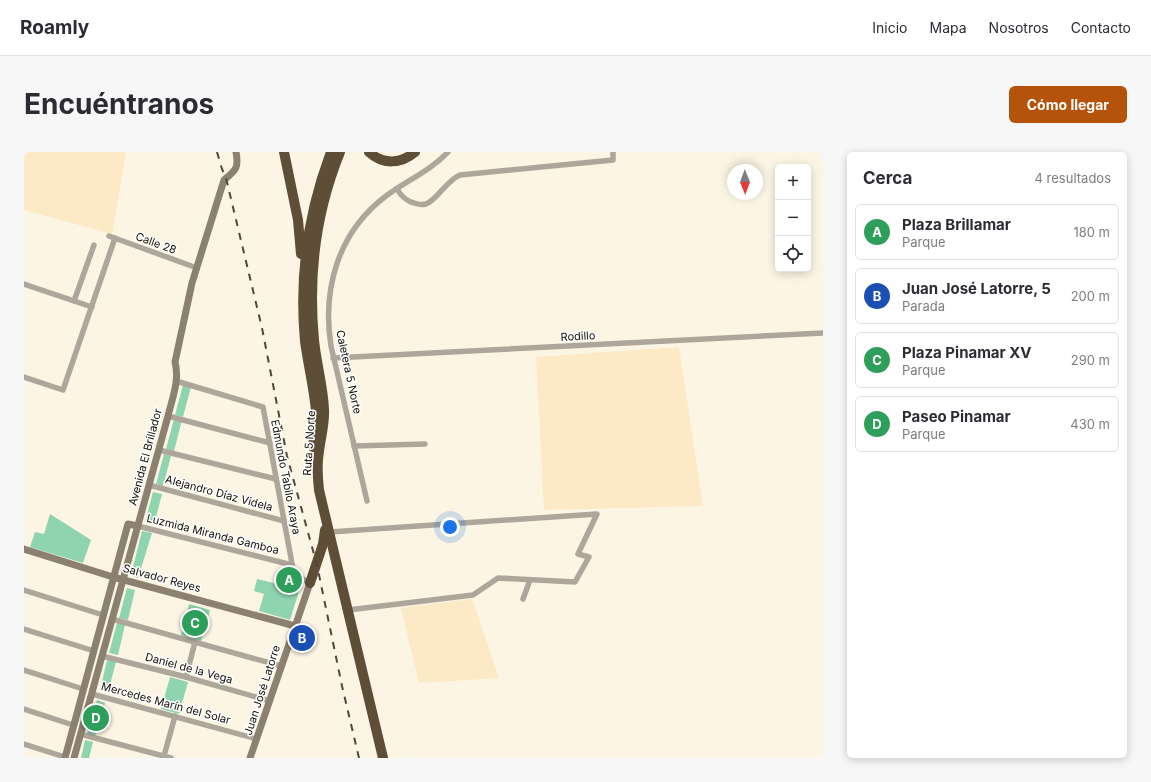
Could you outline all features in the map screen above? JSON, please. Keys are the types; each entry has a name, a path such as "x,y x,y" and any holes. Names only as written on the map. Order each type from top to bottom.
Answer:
{"highway":[{"path":"284,152 298,220 303,294"},
{"name":"Ruta 5 Norte","path":"331,152 319,187 312,216 305,259 303,294 306,343 316,410 312,470 348,610 383,758"},
{"name":"Ruta 5 Norte","path":"340,152 321,215 315,250 312,290 314,339 324,408 317,472 332,562 378,758"},
{"path":"369,152 376,158 390,162 404,159 415,152"},
{"path":"310,583 327,531"},
{"path":"317,565 323,562 332,562"}],"street":[{"name":"Avenida El Brillador","path":"74,758 168,416 176,382 175,362 196,268 224,180 236,170 236,152"},
{"name":"Caletera 5 Norte","path":"367,501 333,358 329,334 328,310 331,285 337,262 347,241 358,224 375,206 396,189 433,165 448,152"},
{"path":"396,189 410,202 427,204 450,181 460,175 613,160 613,152"},
{"name":"Calle 28","path":"92,307 112,237 196,268"},
{"path":"74,301 94,245"},
{"path":"24,284 92,307 63,390 24,377"},
{"name":"Rodillo","path":"333,358 823,333"},
{"name":"Edmundo Tabilo Araya","path":"176,382 263,408 292,565 294,572 298,577 310,583"},
{"path":"168,416 270,443"},
{"path":"354,446 425,444"},
{"path":"158,450 276,479"},
{"name":"Alejandro Díaz Videla","path":"149,485 284,521"},
{"path":"327,531 597,514 578,554 589,557 575,582 498,578 473,595 348,610"},
{"name":"Luzmida Miranda Gamboa","path":"113,576 128,524 292,565"},
{"name":"Salvador Reyes","path":"24,549 123,579 295,626"},
{"path":"24,744 65,758 113,576"},
{"path":"523,599 530,580"},
{"name":"Juan José Latorre","path":"250,758 310,583"},
{"path":"24,590 103,615"},
{"path":"112,619 281,666"},
{"path":"24,629 94,652"},
{"path":"186,677 195,642"},
{"name":"Daniel de la Vega","path":"102,656 270,700"},
{"name":"Mercedes Marín del Solar","path":"24,670 83,689 92,694 257,739"},
{"path":"24,709 73,725"},
{"path":"164,756 175,716"},
{"path":"80,734 171,758"}],"shaded area":[{"path":"24,152 126,152 112,234 24,210"},
{"path":"679,347 703,506 544,510 536,357"},
{"path":"472,599 499,678 419,683 401,608"}],"green space":[{"path":"183,385 191,387 183,417 175,415"},
{"path":"174,419 182,420 174,451 166,449"},
{"path":"164,454 171,456 163,486 156,484"},
{"path":"153,492 162,494 154,525 145,522"},
{"path":"50,514 91,540 83,563 30,547 35,532 44,534"},
{"path":"142,531 152,533 138,578 131,575"},
{"path":"284,570 288,572 290,577 296,583 301,585 290,620 259,611 264,594 254,591 257,579 286,586"},
{"path":"127,588 135,590 128,620 119,618"},
{"path":"189,604 210,610 201,641 181,635"},
{"path":"117,623 125,625 118,655 109,653"},
{"path":"107,660 116,662 108,692 100,690"},
{"path":"170,677 188,682 179,714 161,709"},
{"path":"97,700 105,703 95,736 87,734"},
{"path":"85,740 93,742 89,758 81,758"}],"railway":[{"path":"217,152 226,178 262,328 287,456 317,565 342,686 359,758"}],"place":[{"name":"Plaza Brillamar","path":"289,580"},
{"name":"Plaza Pinamar XV","path":"195,623"},
{"name":"Juan José Latorre, 5","path":"302,638"},
{"name":"Paseo Pinamar","path":"96,718"}]}
